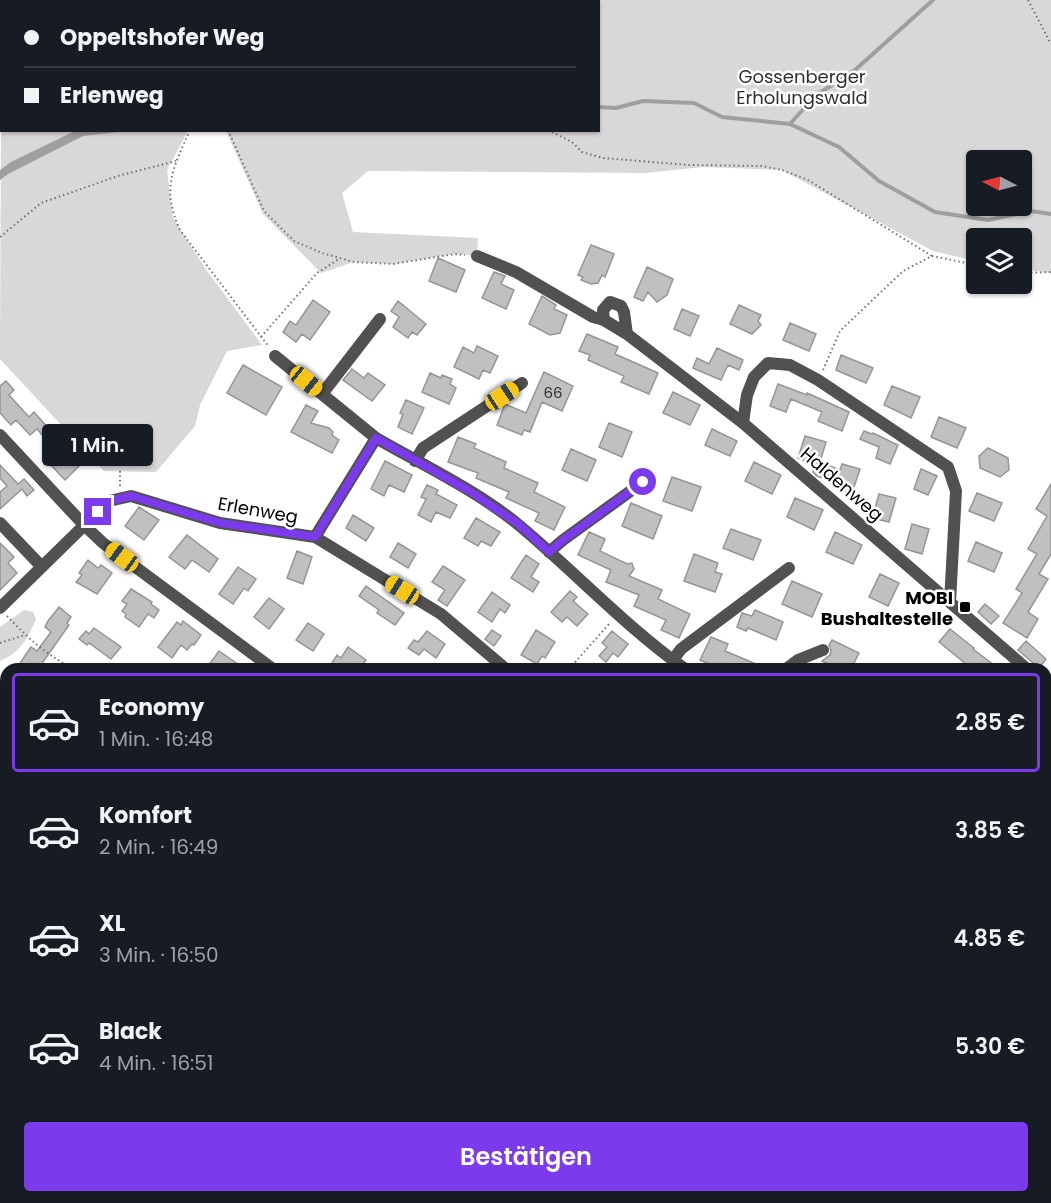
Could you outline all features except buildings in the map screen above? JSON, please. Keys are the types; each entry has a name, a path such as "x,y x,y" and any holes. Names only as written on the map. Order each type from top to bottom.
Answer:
{"street":[{"name":"Haldenweg","path":"477,256 516,272 627,334 743,423 1020,663"},
{"path":"604,320 603,310 610,303 621,306 627,334"},
{"path":"322,394 381,319"},
{"path":"275,356 376,438 471,492 518,524 616,614 677,663"},
{"path":"743,423 747,394 754,377 768,363 790,365 818,380 948,467 956,491 950,602"},
{"path":"415,460 423,448 522,382"},
{"path":"0,435 103,543 265,663"},
{"path":"315,537 376,438"},
{"path":"549,552 643,482"},
{"name":"Erlenweg","path":"124,498 131,496 220,523 315,537 441,614 499,663"},
{"path":"2,610 109,501 124,498"},
{"path":"0,523 42,567"},
{"path":"673,660 681,649 789,568"},
{"path":"794,663 823,650"}],"path":[{"path":"1028,0 1051,44"},
{"path":"189,132 176,160 169,192 172,212 180,230 275,356"},
{"path":"229,132 264,211 294,241 322,253 354,262 393,264 455,254 477,256"},
{"path":"552,132 572,142 582,152 603,158 689,165 762,166 782,170 808,180 932,256 966,263"},
{"path":"0,237 41,203 118,176 176,160"},
{"path":"818,380 840,331 903,271 932,256"},
{"path":"261,337 317,273 340,258"},
{"path":"1032,273 1051,272"},
{"path":"120,471 120,488 124,498"},
{"path":"2,610 25,635 62,663"},
{"path":"574,663 616,614"},
{"path":"0,643 25,635"}],"green space":[{"name":"Gossenberger Erholungswald","path":"600,0 1051,0 1051,273 1032,270 1032,228 966,228 966,259 933,251 782,170 703,167 645,173 368,171 342,193 353,232 478,238 477,256 455,254 393,264 354,262 321,273 263,214 226,132 600,132"},
{"path":"1,132 187,132 167,170 173,218 205,268 262,345 227,351 200,405 195,426 156,472 104,471 0,359"},
{"path":"24,610 33,612 36,619 33,626 18,649 0,661 0,627"}],"shaded area":[{"path":"73,132 118,132 83,136 0,180 0,170 11,162"}],"waterway":[{"path":"790,124 815,96 855,70 933,0"},
{"path":"600,107 616,108 643,101 694,103 722,117 790,124 839,147 879,181 935,212 988,220 1031,211 1051,214"}],"place":[{"name":"MOBI Bushaltestelle","path":"965,607"}],"route":[{"path":"98,512 109,501 131,496 220,523 315,537 376,438 471,492 518,524 549,552 643,482"}]}
